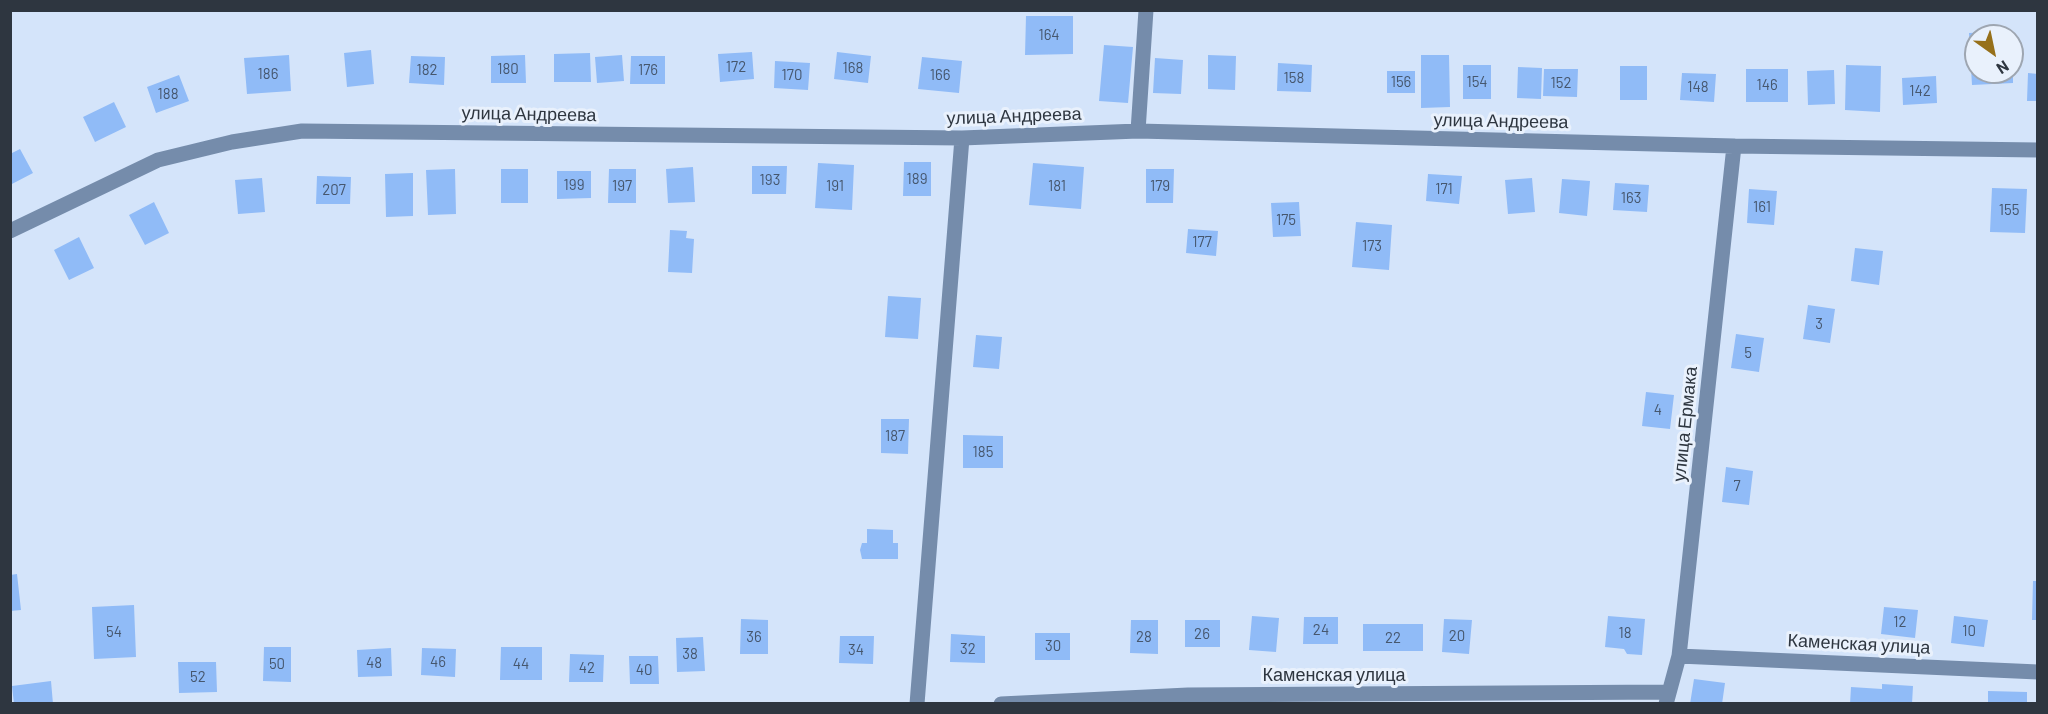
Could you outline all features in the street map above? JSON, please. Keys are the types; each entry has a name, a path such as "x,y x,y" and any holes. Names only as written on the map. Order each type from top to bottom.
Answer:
{"street":[{"path":"1138,131 1146,10"},
{"name":"улица Андреева","path":"10,231 158,160 232,142 303,131 962,138 1138,131 1734,146 2037,150"},
{"path":"917,704 962,138"},
{"name":"улица Ермака","path":"1667,698 1679,656 1734,146"},
{"name":"Каменская улица","path":"1679,656 2037,672"},
{"name":"Каменская улица","path":"1001,704 1188,699 1667,698"}],"building":[{"path":"1026,16 1073,16 1073,54 1025,55"},
{"path":"1104,45 1133,47 1128,103 1099,101"},
{"path":"371,50 374,84 347,87 344,53"},
{"path":"752,52 754,79 720,82 718,54"},
{"path":"837,52 871,56 868,83 834,79"},
{"path":"590,53 591,82 554,82 554,54"},
{"path":"289,55 291,91 247,94 244,58"},
{"path":"525,55 526,83 491,83 491,56"},
{"path":"622,55 624,81 597,83 595,57"},
{"path":"1208,55 1236,56 1235,90 1208,89"},
{"path":"1421,55 1449,55 1450,107 1421,108"},
{"path":"411,56 445,57 444,85 409,83"},
{"path":"631,56 665,56 665,84 630,84"},
{"path":"922,57 962,61 959,93 918,89"},
{"path":"1155,58 1183,60 1181,94 1153,93"},
{"path":"775,61 810,63 808,90 774,88"},
{"path":"1278,63 1312,65 1311,92 1277,91"},
{"path":"1463,65 1491,65 1491,99 1463,99"},
{"path":"1846,65 1881,66 1880,112 1845,110"},
{"path":"1620,66 1647,66 1647,100 1620,100"},
{"path":"1518,67 1542,68 1541,99 1517,98"},
{"path":"1544,69 1578,69 1577,97 1543,96"},
{"path":"1746,69 1788,69 1788,102 1746,102"},
{"path":"1834,70 1835,104 1808,105 1807,71"},
{"path":"1387,71 1415,71 1415,93 1387,93"},
{"path":"1682,73 1716,74 1714,102 1680,100"},
{"path":"2028,73 2038,74 2038,101 2027,101"},
{"path":"179,75 189,101 156,113 147,87"},
{"path":"1936,76 1937,103 1903,105 1902,78"},
{"path":"114,102 126,127 95,142 83,117"},
{"path":"20,149 33,173 10,185 10,154"},
{"path":"904,162 931,162 931,196 903,196"},
{"path":"818,163 854,165 852,210 815,208"},
{"path":"1033,163 1084,167 1081,209 1029,205"},
{"path":"752,166 787,166 786,194 752,194"},
{"path":"693,167 695,202 668,203 666,169"},
{"path":"455,169 456,214 428,215 426,170"},
{"path":"501,169 528,169 528,203 501,203"},
{"path":"609,169 636,169 636,203 608,203"},
{"path":"1146,169 1174,169 1173,203 1146,203"},
{"path":"557,171 591,171 591,198 557,199"},
{"path":"413,173 413,216 386,217 385,174"},
{"path":"1428,174 1462,176 1459,204 1426,201"},
{"path":"317,176 351,177 350,204 316,204"},
{"path":"262,178 265,212 238,214 235,180"},
{"path":"1532,178 1535,212 1508,214 1505,180"},
{"path":"1562,179 1590,181 1587,216 1559,213"},
{"path":"1615,183 1649,185 1647,212 1613,210"},
{"path":"1992,188 2027,189 2025,233 1990,232"},
{"path":"1749,189 1777,191 1774,225 1747,223"},
{"path":"154,202 169,233 145,245 129,215"},
{"path":"1299,202 1301,236 1273,237 1271,203"},
{"path":"1356,222 1392,225 1389,270 1352,267"},
{"path":"1188,229 1218,231 1216,256 1186,253"},
{"path":"670,230 687,231 686,238 694,239 692,273 668,272"},
{"path":"79,237 94,268 69,280 54,250"},
{"path":"1855,248 1883,251 1879,285 1851,281"},
{"path":"888,296 921,298 918,339 885,337"},
{"path":"1808,305 1835,309 1830,343 1803,339"},
{"path":"1736,334 1764,338 1759,372 1731,368"},
{"path":"976,335 1002,337 999,369 973,367"},
{"path":"1646,392 1674,395 1670,429 1642,426"},
{"path":"881,419 909,419 908,454 881,453"},
{"path":"963,435 1003,436 1003,468 963,468"},
{"path":"1726,467 1753,471 1749,505 1722,502"},
{"path":"867,529 893,530 893,543 898,543 898,559 862,559 860,550 862,543 867,543"},
{"path":"17,574 21,610 10,611 10,575"},
{"path":"2033,581 2038,581 2038,620 2032,620"},
{"path":"134,605 136,657 94,659 92,607"},
{"path":"1884,607 1918,610 1915,638 1881,634"},
{"path":"1252,616 1279,618 1276,652 1249,650"},
{"path":"1608,616 1645,619 1642,655 1627,654 1624,649 1605,647"},
{"path":"1954,616 1988,620 1984,647 1951,643"},
{"path":"1304,617 1338,617 1338,644 1303,644"},
{"path":"741,619 768,620 768,654 740,654"},
{"path":"1444,619 1472,620 1469,654 1442,652"},
{"path":"1131,620 1158,620 1158,654 1130,653"},
{"path":"1185,620 1220,620 1220,647 1185,647"},
{"path":"1363,624 1423,624 1423,651 1363,651"},
{"path":"1035,633 1070,633 1070,660 1035,660"},
{"path":"951,634 985,636 985,663 950,662"},
{"path":"840,636 874,636 873,664 839,663"},
{"path":"703,637 705,671 677,672 676,638"},
{"path":"264,647 291,647 291,682 263,681"},
{"path":"501,647 542,647 542,680 500,680"},
{"path":"391,648 392,676 358,677 357,650"},
{"path":"422,648 456,649 455,677 421,675"},
{"path":"570,654 604,655 603,682 569,682"},
{"path":"629,656 658,656 659,684 630,684"},
{"path":"178,662 216,662 217,692 179,693"},
{"path":"1694,679 1725,683 1722,704 1690,704"},
{"path":"51,681 53,704 14,704 12,686"},
{"path":"1882,684 1913,686 1912,704 1850,704 1851,687 1882,689"},
{"path":"1988,691 2027,692 2027,704 1988,704"}]}
